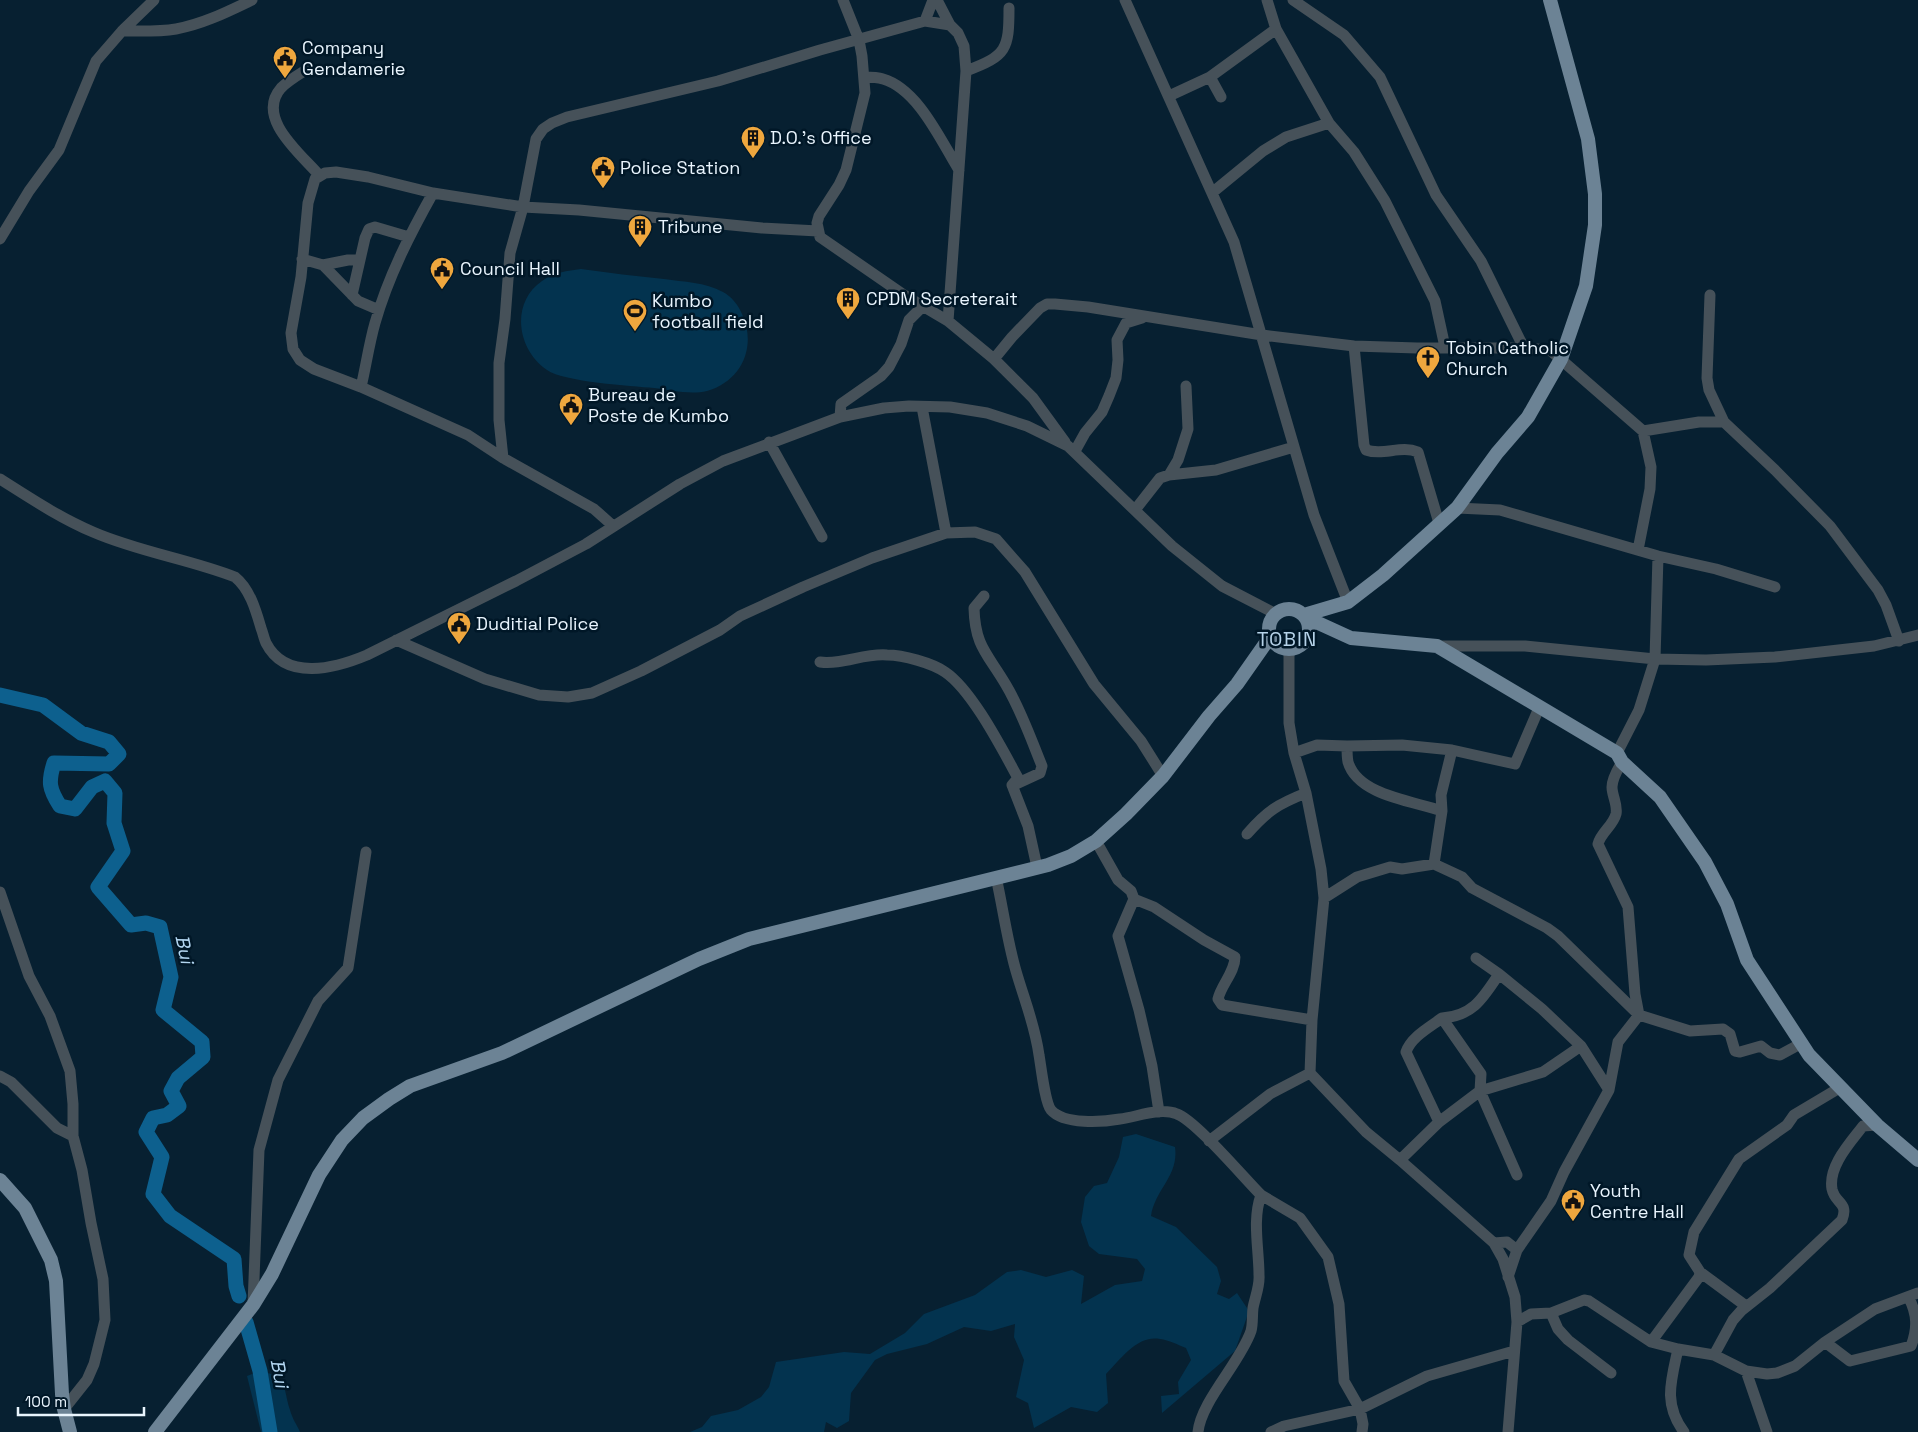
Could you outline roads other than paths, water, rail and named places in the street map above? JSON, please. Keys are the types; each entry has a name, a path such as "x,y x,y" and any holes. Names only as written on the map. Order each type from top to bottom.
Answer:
{"main road":[{"path":"1305,616 1348,602 1383,575 1457,508 1497,453 1528,417 1561,359 1586,286 1595,225 1595,202 1588,140 1550,0"},
{"path":"1305,616 1310,628 1308,639 1300,647 1289,650 1278,646 1270,637 1269,624 1276,614 1290,609 1305,616 1351,638 1438,646 1620,757 1660,798 1704,862 1727,904 1747,960 1810,1055 1877,1125 1918,1160"},
{"path":"155,1432 253,1305 272,1274 319,1175 342,1140 363,1118 389,1099 410,1086 502,1053 699,959 749,939 996,878 1071,856 1096,841 1126,814 1163,776 1209,716 1238,684 1270,637"},
{"path":"0,1180 25,1208 51,1260 56,1282 64,1409 70,1432"}],"street":[{"path":"0,238 29,191 59,150 96,61 154,0"},
{"path":"122,32 175,29 212,18 252,0"},
{"path":"843,0 862,56 864,102 851,154 839,185 819,216 818,231 824,241 904,295 948,321 994,359 1033,398 1072,448 1172,546 1222,586 1276,614"},
{"path":"925,21 935,0"},
{"path":"935,0 964,46 966,71 948,321"},
{"path":"1125,0 1234,242 1314,515 1348,602"},
{"path":"1267,0 1276,29 1329,124 1354,152 1385,201 1435,301 1445,347"},
{"path":"1293,0 1344,35 1380,77 1436,195 1480,260 1524,348"},
{"path":"966,71 999,55 1007,44 1009,8"},
{"path":"503,458 499,413 499,363 505,319 510,253 523,207 536,139 543,130 552,123 567,117 718,81 925,21 950,25"},
{"path":"1169,96 1210,77 1276,29"},
{"path":"306,70 281,89 274,102 273,111 278,127 283,135 319,175"},
{"path":"864,77 882,79 902,89 924,112 959,170"},
{"path":"1210,77 1221,97"},
{"path":"1213,192 1263,151 1286,137 1329,124"},
{"path":"612,525 586,504 503,458 468,435 361,387 314,369 300,360 293,349 291,333 308,202 312,186 319,175 330,172 344,173 433,193 523,207 580,210 776,229 818,231"},
{"path":"361,387 379,310 409,237 433,193"},
{"path":"352,295 365,238 369,229 375,227 409,237"},
{"path":"302,259 323,265 348,260 360,260"},
{"path":"323,265 358,301 379,310"},
{"path":"904,295 909,320"},
{"path":"1710,295 1707,378 1709,390 1724,422 1768,463 1830,526 1878,590 1886,605 1899,641"},
{"path":"994,359 1012,337 1040,308 1047,304 1088,307 1262,335 1354,346 1550,350 1643,431 1651,467 1650,489 1638,550"},
{"path":"840,417 841,404 881,376 889,367 901,344 909,320 923,306"},
{"path":"1072,448 1102,412 1110,396 1116,378 1118,360 1117,340 1126,323 1144,317"},
{"path":"1354,346 1366,450 1372,452 1405,450 1418,452 1439,523"},
{"path":"1169,475 1178,460 1188,429 1186,386"},
{"path":"922,407 946,533"},
{"path":"0,479 70,521 94,533 146,551 235,577 248,591 266,644 280,661 307,668 324,669 346,664 516,582 586,544 612,525 723,461 769,442 840,417 884,408 950,407 987,413 1028,426 1072,448"},
{"path":"1643,431 1699,422 1724,422"},
{"path":"769,442 822,537"},
{"path":"1134,510 1160,478 1169,475 1216,470 1294,447"},
{"path":"1457,508 1500,510 1658,556 1716,569 1774,587"},
{"path":"396,640 485,679 539,695 568,697 592,693 711,634 740,616 803,586 872,558 946,533 975,532 996,539 1025,572 1094,684 1141,741 1163,776"},
{"path":"1508,1276 1517,1250 1551,1201 1564,1172 1609,1090 1618,1042 1639,1015 1635,994 1628,907 1598,844 1616,812 1612,780 1639,710 1655,658 1658,556"},
{"path":"984,596 974,608 974,622 979,641 986,657 1007,685 1023,718 1042,766 1040,773 1012,785"},
{"path":"1438,646 1525,646 1655,658 1706,660 1775,657 1874,646 1918,635"},
{"path":"1289,650 1289,723 1294,753 1306,793 1321,869 1324,898 1312,1020 1310,1073 1366,1132 1494,1243 1504,1259 1515,1298 1517,1322 1507,1430"},
{"path":"820,662 831,663 866,655 887,655 914,660 946,672 962,688 1002,749 1018,778 1012,785"},
{"path":"1294,753 1317,745 1402,745 1452,750 1515,764 1538,708"},
{"path":"1347,746 1348,763 1364,783 1379,792 1442,811"},
{"path":"1434,864 1442,811 1441,795 1452,750"},
{"path":"1012,785 1028,826 1037,867"},
{"path":"1247,834 1270,810 1281,803 1306,793"},
{"path":"1096,841 1118,880 1131,891 1134,899 1118,936 1139,1010 1152,1066 1159,1112"},
{"path":"253,1305 259,1150 278,1080 318,1001 348,968 366,852"},
{"path":"1324,898 1357,877 1390,867 1402,869 1434,864 1462,877 1472,888 1547,928 1558,936 1639,1015 1690,1031 1723,1029 1727,1031 1735,1051 1740,1052 1760,1046 1770,1053 1780,1054 1802,1043"},
{"path":"996,878 1015,970 1037,1040 1044,1086 1050,1109 1062,1118 1076,1121 1119,1120 1159,1112 1176,1113 1187,1120 1209,1141 1261,1195 1300,1218 1328,1257 1339,1304 1344,1381 1360,1409 1363,1424 1362,1432"},
{"path":"0,892 29,976 50,1016 70,1072 73,1136 82,1170 103,1278 104,1320 94,1364 87,1380 64,1409"},
{"path":"1134,899 1154,907 1204,940 1235,957 1235,963 1218,999 1222,1004 1312,1020"},
{"path":"1476,958 1500,974 1542,1009 1581,1046 1609,1090"},
{"path":"1439,1122 1406,1052 1408,1046 1442,1018 1454,1017 1474,1008 1500,974"},
{"path":"1442,1018 1480,1074 1480,1091 1517,1174"},
{"path":"1400,1160 1439,1122 1480,1091 1543,1072 1581,1046"},
{"path":"1209,1141 1270,1094 1310,1073"},
{"path":"0,1076 11,1082 57,1128 73,1136"},
{"path":"1746,1306 1700,1272 1689,1255 1694,1232 1739,1159 1786,1125 1794,1114 1841,1087"},
{"path":"1714,1355 1733,1320 1746,1306 1770,1288 1842,1220 1844,1207 1832,1188 1835,1166 1862,1126 1877,1125"},
{"path":"1198,1432 1209,1404 1252,1330 1253,1309 1260,1277 1257,1207 1261,1195"},
{"path":"1494,1243 1506,1242 1517,1250"},
{"path":"1651,1342 1699,1277 1700,1272"},
{"path":"1517,1322 1531,1314 1551,1313 1580,1300 1590,1301 1651,1342 1714,1355 1746,1371 1767,1374 1788,1370 1825,1342 1875,1309 1913,1295 1916,1326 1911,1346 1850,1361 1846,1360 1825,1342"},
{"path":"1551,1313 1558,1329 1568,1340 1611,1372"},
{"path":"1678,1349 1670,1391 1670,1406 1676,1422 1684,1432"},
{"path":"1271,1432 1284,1426 1360,1409 1427,1376 1514,1351"},
{"path":"1746,1371 1768,1432"}],"waterway":[{"name":"Bui","path":"0,695 43,705 81,733 109,742 119,754 109,764 54,763 50,780 51,785 60,806 75,809 92,787 105,781 115,793 114,823 123,851 98,887 131,925 146,923 160,927 171,977 163,1010 202,1042 203,1057 178,1078 171,1091 179,1106 167,1115 153,1118 146,1132 162,1157 153,1194 170,1216 234,1259 236,1286 239,1296"},
{"name":"Bui","path":"246,1322 260,1371 270,1432"}],"place":[{"name":"Company Gendamerie","path":"285,79"},
{"name":"D.O.'s Office","path":"753,159"},
{"name":"Police Station","path":"603,189"},
{"name":"Tribune","path":"640,248"},
{"name":"Council Hall","path":"442,290"},
{"name":"CPDM Secreterait","path":"848,320"},
{"name":"Kumbo football field","path":"635,332"},
{"name":"Tobin Catholic Church","path":"1428,379"},
{"name":"Bureau de Poste de Kumbo","path":"571,426"},
{"name":"Duditial Police","path":"459,645"},
{"name":"Youth Centre Hall","path":"1573,1222"}],"district":[{"name":"TOBIN","path":"1287,639"}]}
